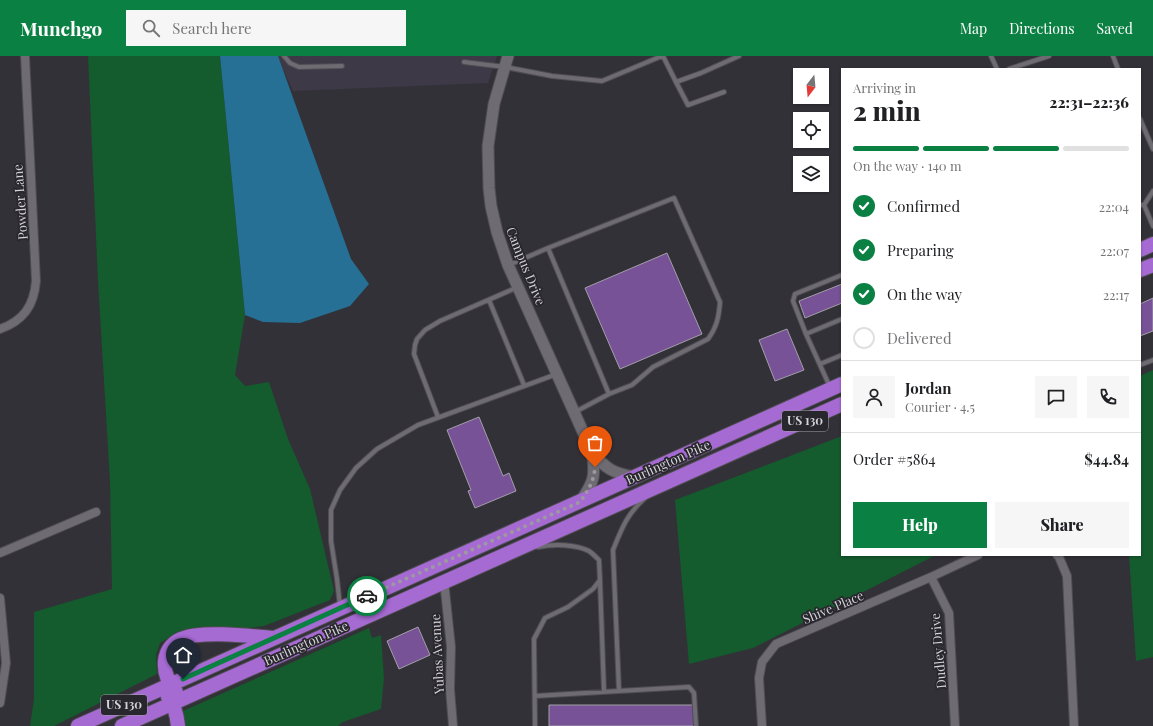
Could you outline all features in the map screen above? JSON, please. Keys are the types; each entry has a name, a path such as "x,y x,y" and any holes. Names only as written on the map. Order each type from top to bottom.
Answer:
{"highway":[{"path":"1141,250 1153,244"},
{"path":"1141,270 1153,265"},
{"name":"Burlington Pike","path":"78,726 836,387"},
{"name":"Burlington Pike","path":"122,726 841,404"},
{"path":"178,726 177,715 179,700 166,694 165,687 165,659 167,652 172,645 181,639 207,635 242,635 274,638"}],"street":[{"name":"Powder Lane","path":"0,329 15,322 28,309 34,296 36,282 25,56"},
{"name":"Campus Drive","path":"508,56 494,104 488,146 491,206 497,232 508,265 592,452 595,467 593,479 589,489 580,502"},
{"name":"Campus Drive","path":"592,452 603,465 612,471 634,477"},
{"path":"0,553 96,512"},
{"name":"Shive Place","path":"762,726 759,678 762,662 776,644 976,556"},
{"path":"1058,556 1067,576 1074,726"},
{"name":"Dudley Drive","path":"931,577 949,613 955,726"},
{"name":"Yubas Avenue","path":"444,581 451,647 450,689 453,726"},
{"path":"0,598 6,663 0,703"}],"lane":[{"path":"284,56 290,63 299,67 342,66"},
{"path":"470,62 473,56"},
{"path":"464,62 505,67 552,76 602,81 662,56 688,105 724,92"},
{"path":"676,82 701,73 739,56"},
{"path":"991,56 997,68"},
{"path":"1012,68 1049,56"},
{"path":"1113,56 1118,68"},
{"path":"1141,121 1153,149"},
{"path":"1153,191 1142,205 1153,226"},
{"path":"508,265 674,198 720,302 719,317 714,330 708,338 653,367 632,385 609,394 574,412"},
{"path":"548,248 609,394"},
{"path":"836,387 820,364 793,301 795,294 841,274"},
{"path":"438,417 414,354 417,339 425,330 440,321 518,287"},
{"path":"489,300 524,386"},
{"path":"806,334 841,319"},
{"path":"820,364 841,355"},
{"path":"1141,364 1153,360"},
{"path":"340,608 338,579 331,542 331,510 340,490 356,468 377,449 418,425 557,374"},
{"path":"619,691 613,550 621,528 634,508 661,485"},
{"path":"514,550 545,545 571,546 589,552 598,560 604,692"},
{"path":"535,726 534,639 545,618 568,607 593,589 600,580"},
{"path":"535,696 688,687 694,693 696,726"}],"shaded area":[{"path":"277,56 497,56 488,83 293,91"}],"green space":[{"path":"88,56 220,56 245,315 235,375 245,386 269,382 288,439 310,489 334,591 330,600 264,626 241,629 178,632 160,643 156,655 157,674 54,726 30,726 34,699 34,612 112,589 110,481 98,281"},
{"path":"1153,370 1153,657 1136,661 1129,556 1141,556 1141,376"},
{"path":"841,436 841,556 934,556 753,648 689,664 675,500"},
{"path":"369,628 372,638 381,635 384,678 381,709 343,722 338,726 184,726 183,711"}],"water":[{"path":"220,56 278,56 351,259 369,284 350,306 300,323 263,322 245,315"}],"building":[{"path":"667,253 702,334 620,369 585,288"},
{"path":"841,284 841,303 805,318 799,301"},
{"path":"1153,298 1153,331 1141,336 1141,304"},
{"path":"787,329 804,370 775,381 759,340"},
{"path":"479,417 503,476 509,473 516,491 475,508 468,491 471,490 447,430"},
{"path":"418,627 430,655 399,669 387,641"},
{"path":"549,705 694,705 694,726 549,726"}],"way so far":[{"path":"367,596 580,502 589,489 593,479 595,467"}],"route":[{"path":"183,679 367,596"}]}
